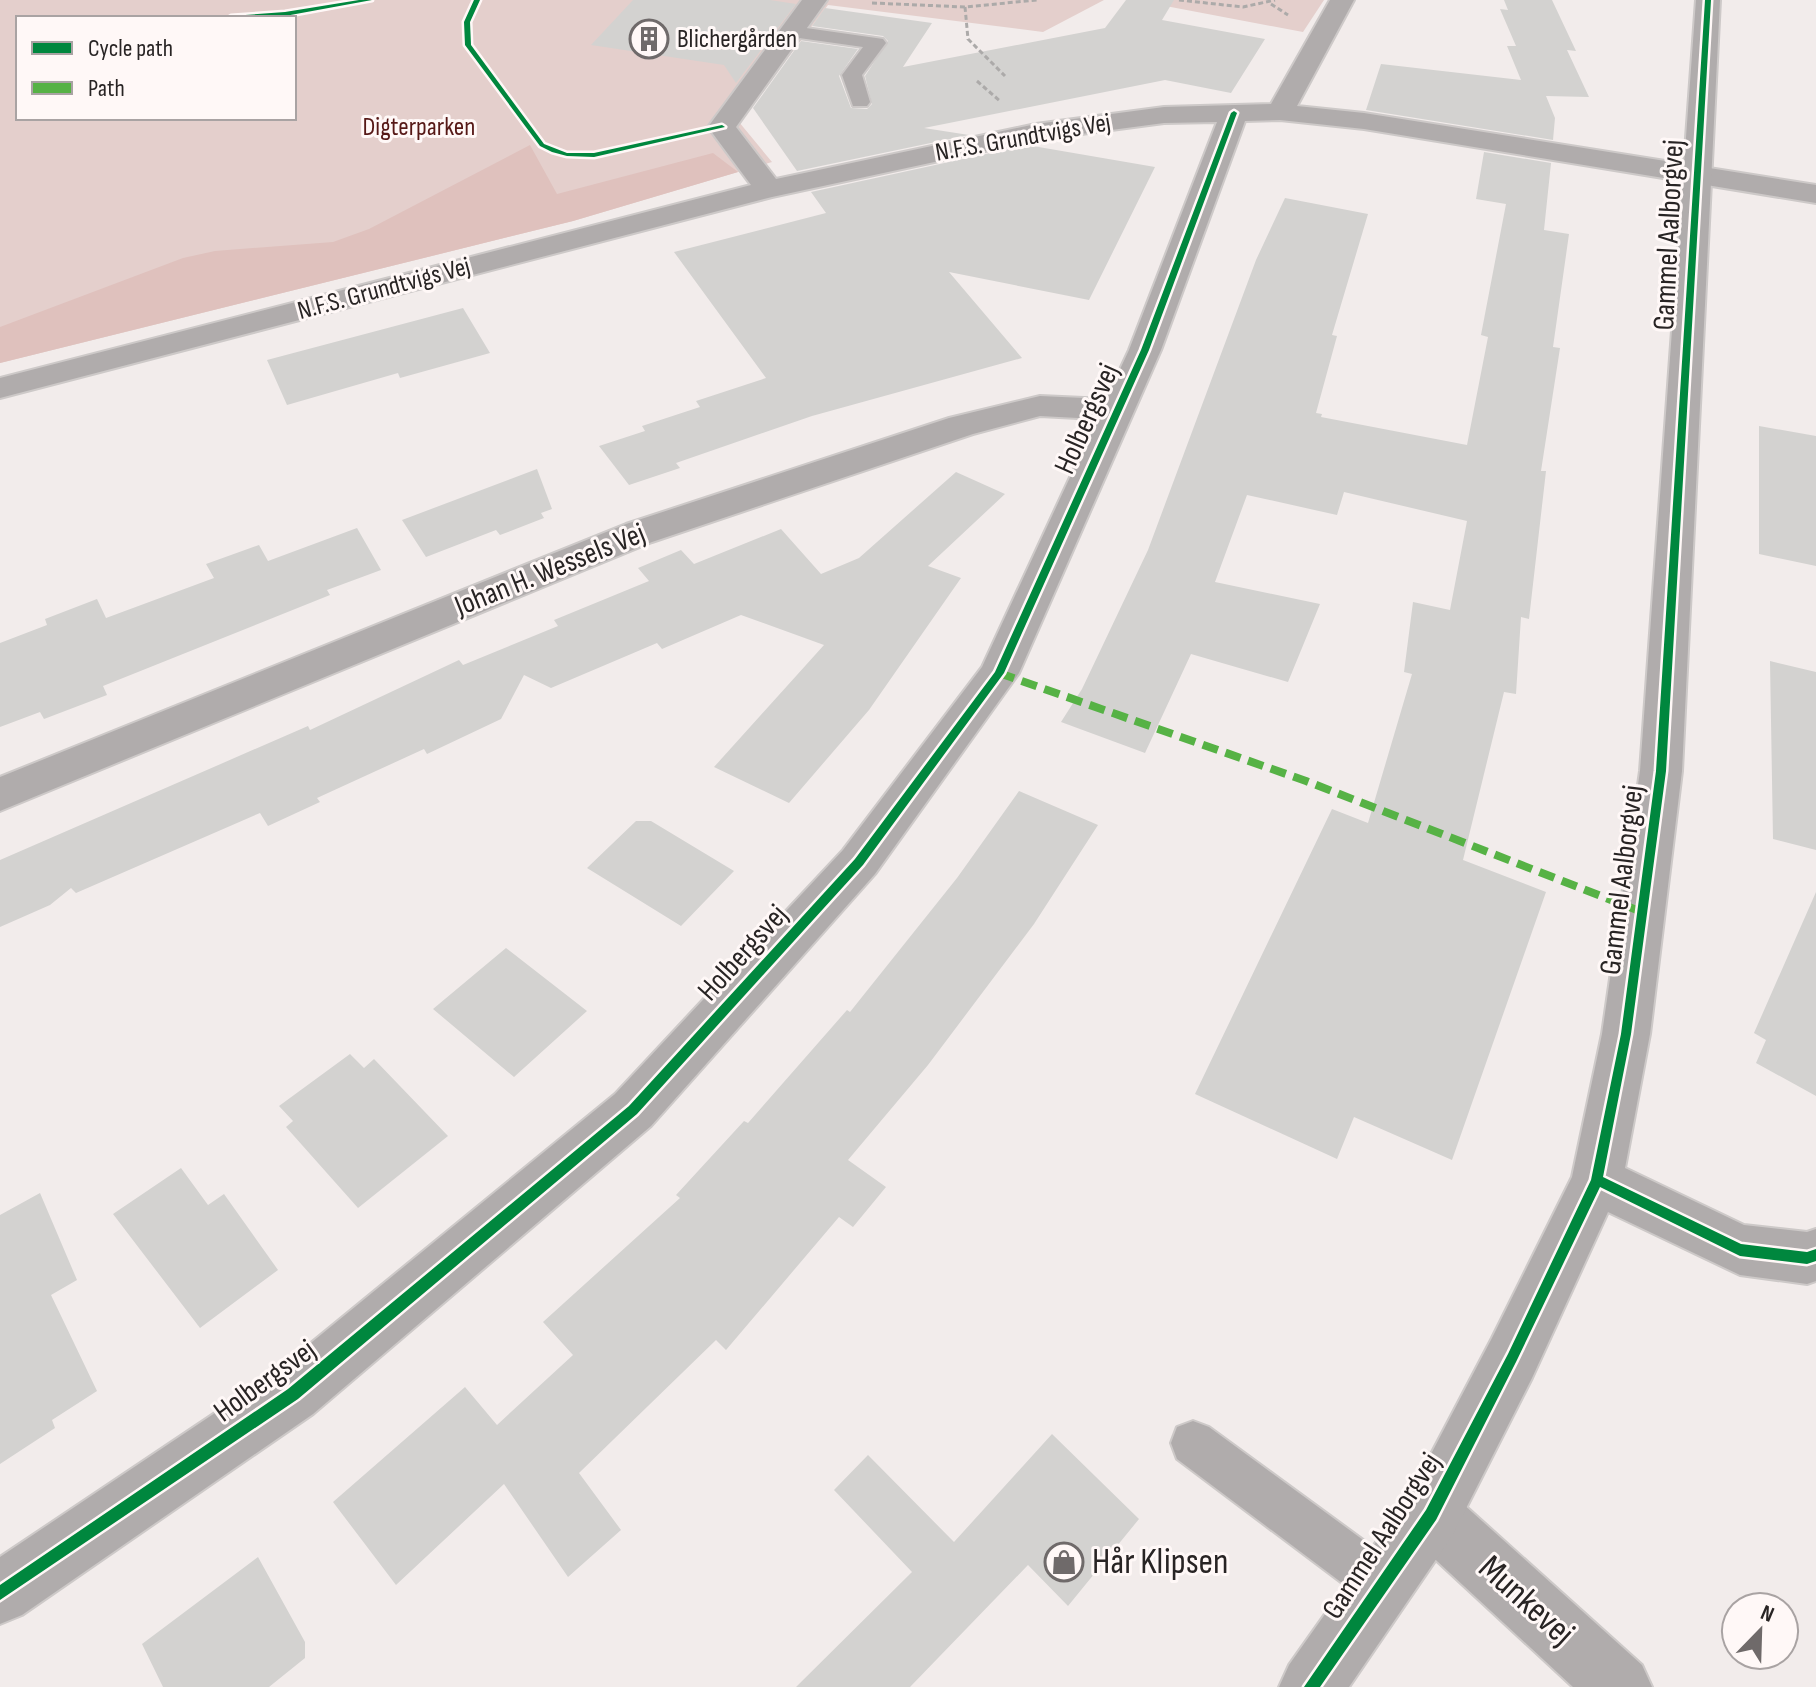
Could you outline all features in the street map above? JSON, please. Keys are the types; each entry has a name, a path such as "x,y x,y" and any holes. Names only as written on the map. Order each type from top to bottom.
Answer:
{"street":[{"path":"769,189 722,127 815,0"},
{"path":"1280,112 1342,0"},
{"name":"Gammel Aalborgvej","path":"1311,1687 1431,1515 1512,1358 1597,1180 1626,1034 1661,771 1708,0"},
{"name":"N.F.S. Grundtvigs Vej","path":"0,388 769,189 1036,132 1164,115 1280,112 1364,121 1816,194"},
{"name":"Holbergsvej","path":"0,1593 293,1394 633,1110 859,862 999,673 1145,350 1234,113"},
{"name":"Johan H. Wessels Vej","path":"0,795 639,533 961,426 1040,406 1117,410"},
{"path":"1597,1180 1740,1250 1807,1258 1816,1255"},
{"name":"Munkevej","path":"1431,1515 1620,1687"}],"lane":[{"path":"792,32 876,43 852,75 860,102"},
{"path":"1193,1443 1383,1584"}],"path":[{"path":"863,2 965,7 1037,0"},
{"path":"1179,0 1257,6 1275,0"},
{"path":"965,7 968,39 1005,76"}],"green space":[{"name":"Digterparken","path":"0,0 1104,0 1043,32 828,5 739,122 772,162 573,221 0,363"},
{"path":"1134,0 1324,0 1303,32"}],"shaded area":[{"path":"530,145 557,194 713,153 738,172 573,221 0,363 0,327 183,258 215,251 333,242 369,229"}],"building":[{"name":"Blichergården","path":"633,0 770,0 796,4 736,83 724,65 591,45"},
{"path":"1126,0 1174,0 1162,20 1265,39 1231,93 1165,80 924,128 969,135 797,171 753,108 801,41 858,49 839,76 851,108 867,109 872,104 865,76 888,41 883,36 812,26 825,8 932,23 903,67 1105,28"},
{"path":"1504,0 1552,0 1576,51 1567,50 1589,97 1546,96 1555,118 1553,140 1366,110 1381,64 1521,80 1507,46 1516,46 1500,9 1508,10"},
{"path":"1027,145 1155,167 1089,300 949,272 1022,358 812,416 676,463 680,468 629,485 599,446 645,431 642,426 700,407 696,401 766,378 674,252 826,213 811,192"},
{"path":"1484,152 1551,163 1544,230 1569,234 1553,347 1560,348 1541,471 1546,471 1529,619 1521,617 1516,694 1504,692 1463,860 1546,892 1452,1160 1354,1117 1337,1159 1195,1094 1332,809 1368,823 1412,674 1404,672 1413,602 1450,610 1467,521 1344,492 1337,515 1247,495 1215,582 1320,604 1288,682 1191,654 1145,753 1061,722 1082,689 1148,550 1256,260 1285,198 1368,214 1332,335 1337,336 1316,413 1322,414 1321,417 1467,445 1488,337 1481,335 1506,204 1476,199"},
{"path":"463,308 490,353 400,378 398,373 287,405 267,360"},
{"path":"1759,426 1816,436 1816,566 1759,554"},
{"path":"537,469 552,509 541,513 544,518 500,535 496,530 426,557 402,520"},
{"path":"956,472 1005,494 928,566 961,578 869,710 789,803 714,767 824,645 741,615 662,649 657,643 551,688 524,675 501,719 427,754 424,749 317,798 320,802 268,826 260,813 76,893 71,888 50,905 0,927 0,860 308,726 310,730 459,660 463,665 558,626 554,620 649,581 638,568 681,550 694,564 781,529 821,574 859,558"},
{"path":"357,528 381,570 327,590 330,595 103,686 107,695 44,719 40,712 0,727 0,643 47,625 45,619 97,599 106,618 214,578 206,564 259,545 268,561"},
{"path":"1770,661 1816,672 1816,850 1773,839"},
{"path":"1019,791 1098,825 1034,924 928,1065 848,1160 886,1187 853,1227 839,1217 726,1350 716,1340 579,1473 621,1530 568,1577 504,1484 396,1585 333,1502 465,1387 497,1425 573,1355 543,1322 680,1198 676,1195 744,1121 748,1123 847,1010 850,1012 957,878"},
{"path":"636,821 651,821 734,871 681,926 587,868"},
{"path":"1816,892 1816,1096 1756,1063 1766,1040 1754,1033"},
{"path":"506,948 587,1011 514,1077 433,1009"},
{"path":"350,1054 364,1068 374,1059 448,1136 358,1208 286,1127 293,1121 279,1106"},
{"path":"181,1168 208,1205 224,1194 278,1270 200,1328 113,1214"},
{"path":"40,1193 77,1280 51,1295 97,1391 52,1420 55,1428 0,1464 0,1215"},
{"path":"1052,1434 1139,1519 1068,1606 1028,1565 910,1687 796,1687 912,1572 834,1490 868,1455 954,1542"},
{"path":"258,1557 305,1642 305,1658 269,1687 163,1687 142,1644"}],"marked path":[{"path":"999,673 1306,781 1642,912"}],"cycle path":[{"path":"258,16 369,0"},
{"path":"477,0 467,22 468,45 542,145 567,154 594,155 722,127"},
{"path":"1311,1687 1431,1515 1512,1358 1597,1180 1626,1034 1661,771 1708,0"},
{"path":"0,1593 293,1394 633,1110 859,862 999,673 1145,350 1234,113"},
{"path":"1597,1180 1740,1250 1807,1258 1816,1255"}],"place":[{"name":"Blichergården","path":"649,39"},
{"name":"Hår Klipsen","path":"1064,1562"}]}
